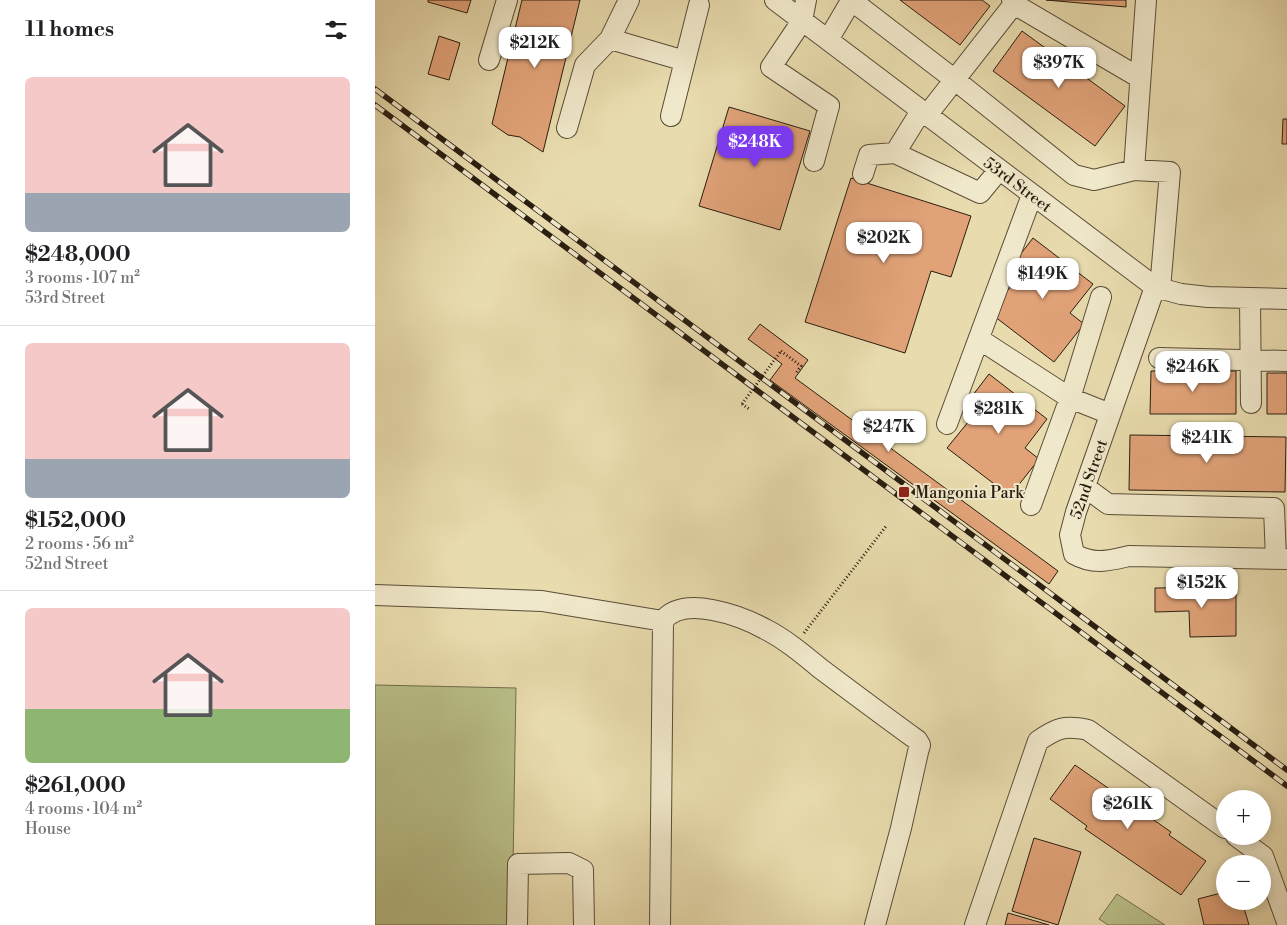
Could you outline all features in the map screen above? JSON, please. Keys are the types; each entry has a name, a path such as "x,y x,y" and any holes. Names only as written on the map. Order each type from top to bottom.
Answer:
{"street":[{"path":"489,60 507,0"},
{"path":"567,128 585,65 610,39 629,0"},
{"name":"53rd Street","path":"775,0 1157,288 1181,294 1208,297 1287,299"},
{"path":"806,0 802,21 771,67 829,106 814,161"},
{"path":"827,40 851,0 1074,175 1094,180 1134,170 1145,0"},
{"path":"895,153 924,113 955,80 1013,2 1140,78"},
{"path":"671,116 699,5"},
{"path":"610,39 685,61"},
{"path":"863,174 869,155 895,153 980,193 999,170"},
{"name":"52nd Street","path":"1134,170 1170,172 1157,288 1076,512 1070,534 1074,554 1085,560 1105,562 1129,556 1281,559"},
{"path":"947,424 1032,195"},
{"path":"1031,506 1070,398 1101,297"},
{"path":"1250,298 1251,403"},
{"path":"979,339 1070,398 1110,414"},
{"path":"1159,358 1287,361"},
{"path":"1085,487 1109,504 1274,508 1281,559"},
{"path":"375,595 542,601 663,621"},
{"path":"660,925 663,621 667,615 682,608 705,609 733,614 767,629 917,740 920,745 901,828 875,925"},
{"path":"975,925 1038,741 1052,731 1071,726 1088,730 1216,822"},
{"path":"1248,845 1263,856 1287,922"},
{"path":"517,925 518,864 569,863 583,870 584,925"}],"path":[{"path":"749,409 742,404 781,351 801,366 796,373"},
{"path":"813,622 887,524"}],"green space":[{"path":"375,685 516,688 512,925 375,925"},
{"path":"1117,894 1165,925 1108,925 1099,919"}],"building":[{"path":"428,0 471,0 467,13 428,2"},
{"path":"522,0 580,0 543,152 520,137 508,135 492,124"},
{"path":"900,0 982,0 990,6 960,45"},
{"path":"1046,0 1126,0 1126,7"},
{"path":"1022,31 1125,106 1095,146 993,71"},
{"path":"439,36 460,43 449,80 428,74"},
{"path":"729,107 810,131 780,230 699,206"},
{"path":"1283,119 1287,119 1287,144 1282,144"},
{"path":"851,178 971,216 951,277 931,271 905,353 805,322"},
{"path":"1033,238 1093,284 1070,313 1084,324 1054,362 990,313 1015,281 1006,273"},
{"path":"760,324 808,360 795,378 1058,571 1049,584 770,380 782,364 748,339"},
{"path":"1151,371 1236,371 1236,414 1150,414"},
{"path":"1267,373 1287,373 1287,414 1267,414"},
{"path":"989,374 1047,419 1025,448 1039,459 1010,496 947,448 973,416 963,408"},
{"path":"1130,435 1286,437 1285,492 1129,490"},
{"path":"1236,587 1236,636 1190,637 1189,611 1155,612 1155,588"},
{"path":"1075,765 1171,832 1169,835 1206,861 1181,895 1085,829 1087,826 1050,799"},
{"path":"1034,838 1081,852 1058,925 1012,911"},
{"path":"1216,894 1216,910 1245,910 1249,925 1204,925 1198,899"},
{"path":"1008,913 1049,925 1005,925"}],"railway":[{"path":"375,89 1287,770"},
{"path":"375,105 1287,786"}],"place":[{"name":"Mangonia Park","path":"904,492"}]}
